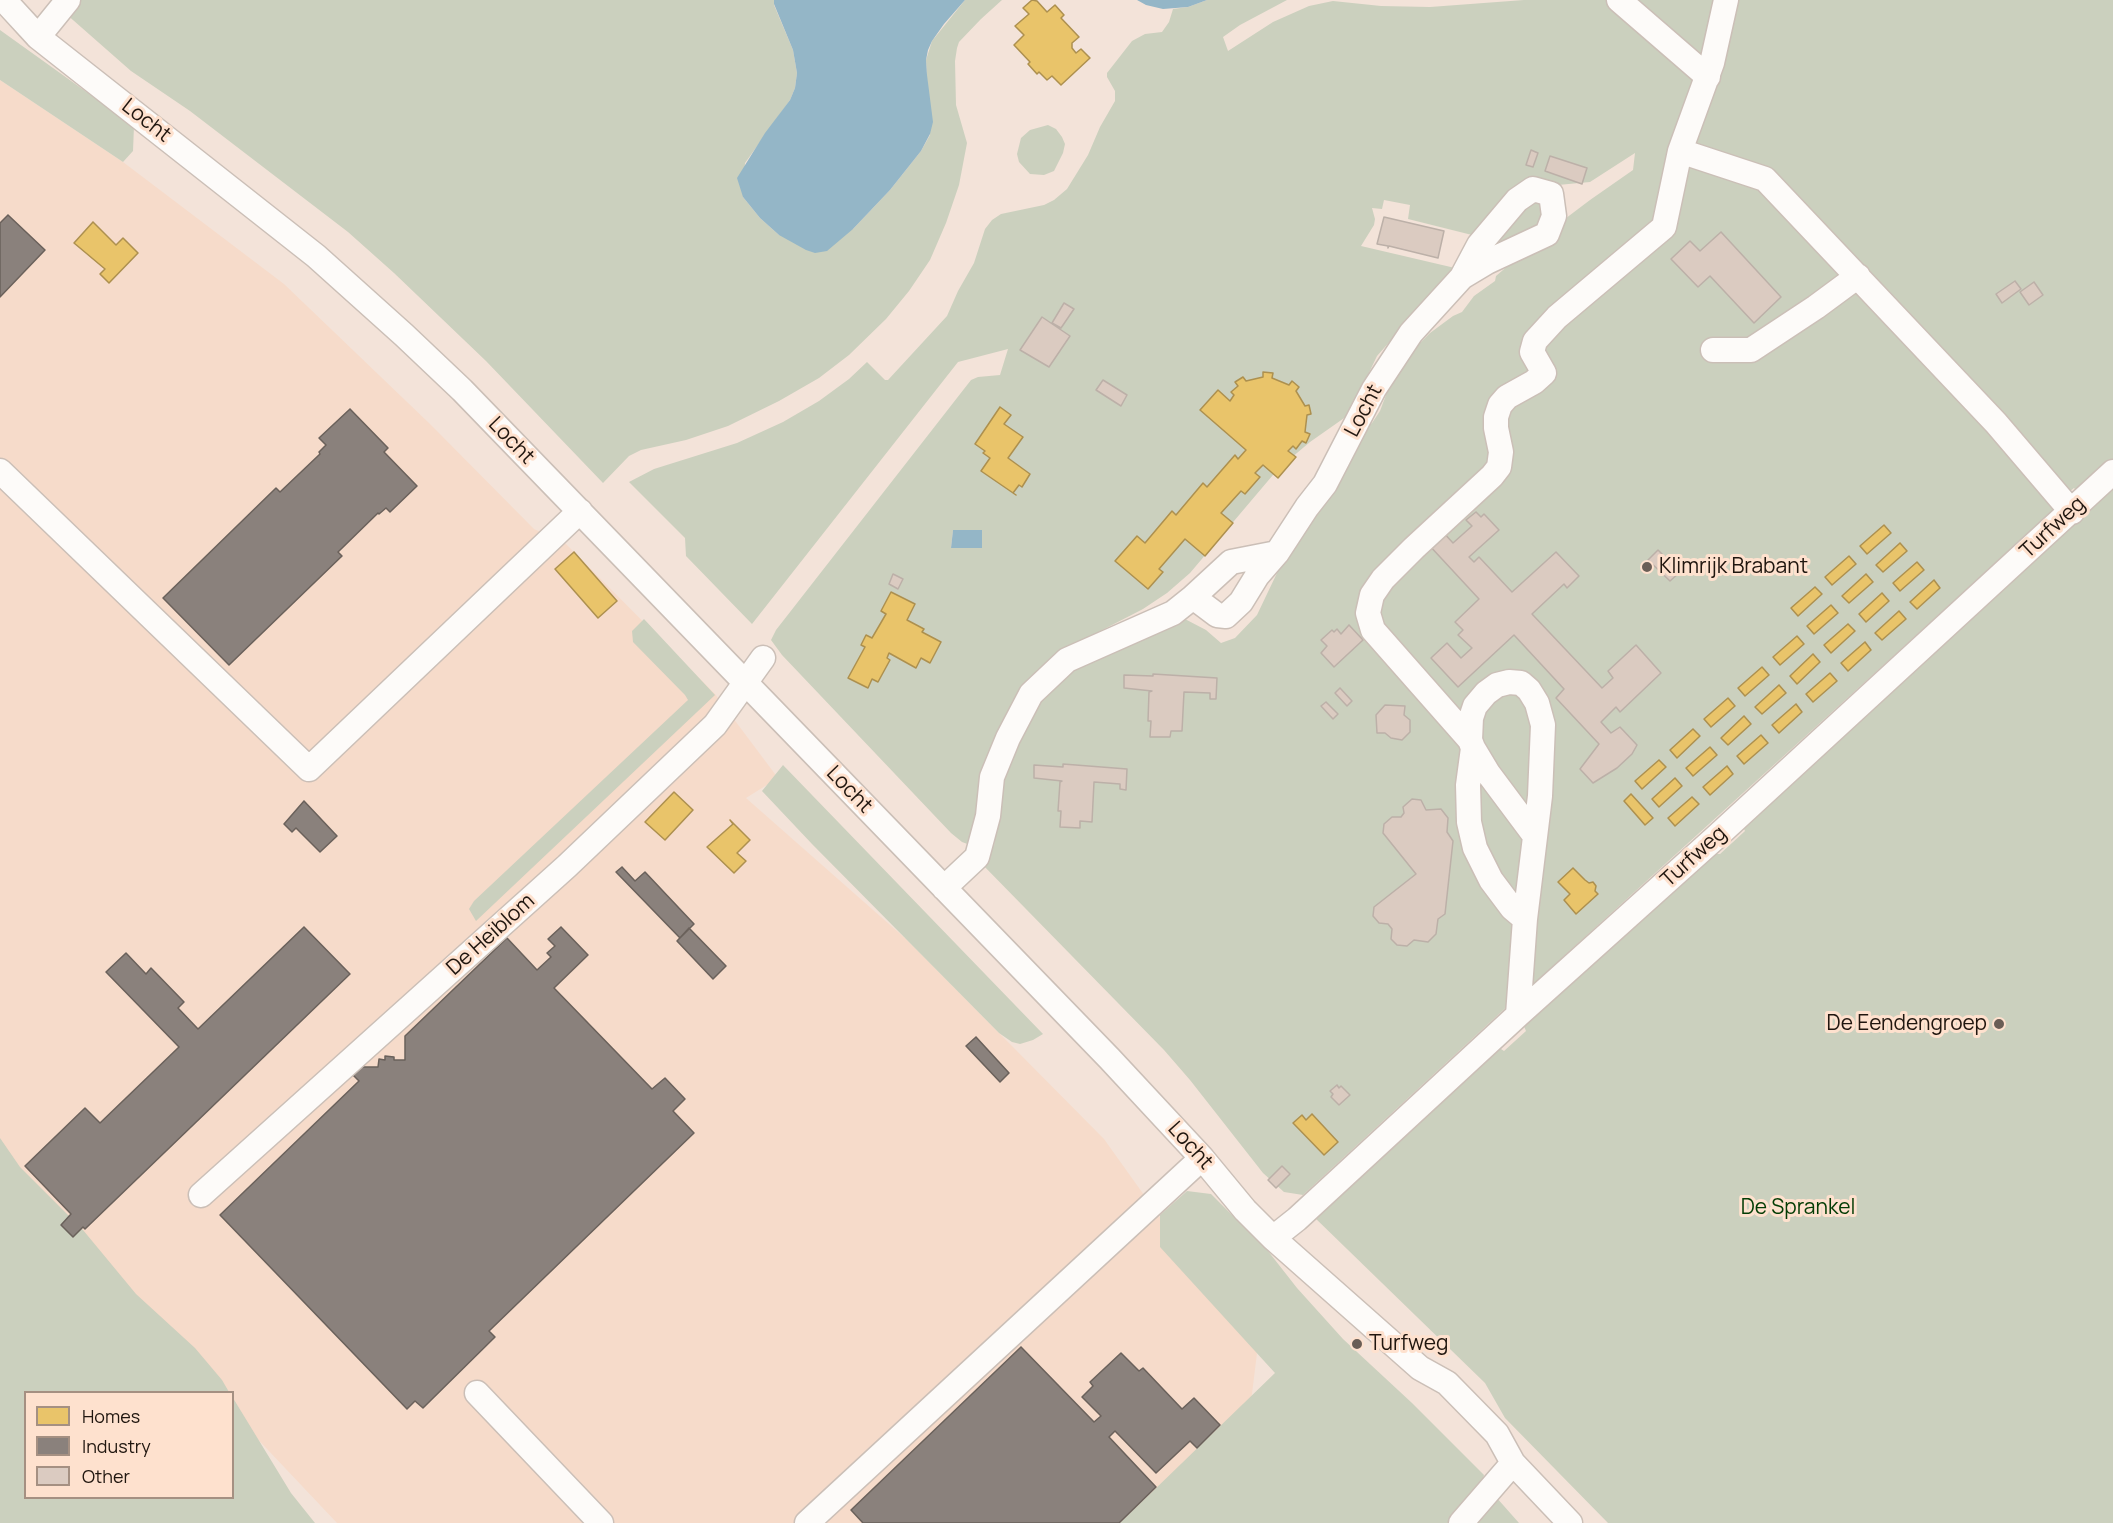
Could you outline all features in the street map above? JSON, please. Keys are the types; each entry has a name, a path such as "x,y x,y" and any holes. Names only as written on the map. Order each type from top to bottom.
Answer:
{"street":[{"name":"Locht","path":"4,0 38,37 316,256 462,390 1109,1058 1202,1158 1245,1210 1273,1238 1420,1368 1436,1396 1484,1446 1513,1463 1570,1523"},
{"path":"38,37 68,0"},
{"path":"1619,0 1708,76"},
{"path":"1535,836 1488,773 1471,744 1372,630 1368,613 1372,595 1383,579 1416,545 1499,467 1501,452 1496,417 1500,405 1507,397 1534,382 1544,373 1532,352 1535,341 1557,317 1664,227 1680,151 1712,63 1726,0"},
{"name":"Locht","path":"0,21 38,37"},
{"path":"1680,151 1765,179 1996,423 2072,512"},
{"path":"1713,350 1751,350 1816,308 1858,276"},
{"name":"Locht","path":"1193,597 1217,615 1226,616 1241,602 1257,576 1277,554 1325,484 1374,389 1410,333 1462,277"},
{"path":"0,471 309,769 580,511"},
{"name":"Turfweg","path":"1273,1238 1297,1219 1518,1015 1715,838 2113,472"},
{"path":"944,888 977,857 988,816 992,777 1008,738 1031,694 1067,660 1173,613 1231,562 1277,554"},
{"name":"De Heiblom","path":"201,1194 567,866 715,725 763,658"},
{"path":"1518,1015 1525,919 1540,796 1543,725 1537,703 1529,690 1521,683 1509,682 1497,685 1474,706 1471,718 1468,785 1469,822 1475,848 1491,880 1512,908 1525,919"},
{"path":"807,1523 1202,1158"},
{"path":"477,1393 601,1523"},
{"path":"1461,1523 1513,1463"}],"shaded area":[{"path":"0,80 123,162 284,284 430,424 534,529 565,543 715,694 778,778 746,798 906,939 1104,1139 1257,1353 1250,1410 1137,1523 337,1523 234,1414 234,1391 212,1391 0,1168"}],"green space":[{"path":"76,0 774,0 793,50 797,73 795,88 790,100 745,163 743,197 760,218 779,235 853,229 890,190 921,151 930,135 926,60 932,41 965,0 1002,0 959,42 955,61 956,105 967,143 959,185 930,260 886,319 849,355 819,378 728,426 686,440 641,450 629,456 603,483 486,361 348,232 190,111 131,71 65,13"},
{"name":"De Sprankel","path":"1207,0 1287,0 1240,25 1223,37 1228,51 1273,22 1309,6 1333,1 1381,6 1430,7 1524,0 2113,0 2113,1523 1608,1523 1505,1418 1485,1383 1313,1216 1498,1047 1504,1051 1526,1031 1523,1024 1690,875 1709,854 1720,854 1745,831 1743,827 2090,506 2074,488 2069,492 2063,488 2051,500 2056,508 1529,988 1529,976 1515,989 1512,1002 1303,1195 1284,1192 1263,1173 1164,1050 979,861 981,846 994,846 1000,782 1018,727 1039,702 1081,663 1104,648 1160,629 1183,618 1206,630 1221,643 1235,638 1257,615 1287,552 1300,541 1312,513 1345,467 1359,432 1372,423 1380,411 1393,376 1411,352 1430,333 1462,312 1474,296 1495,281 1496,276 1545,234 1633,170 1635,153 1590,182 1515,189 1494,208 1480,237 1408,219 1410,205 1384,200 1382,209 1372,208 1374,225 1361,246 1455,268 1377,356 1365,381 1357,409 1310,442 1278,469 1190,573 1167,593 1143,609 1083,640 1025,687 1010,713 993,754 979,798 973,846 962,842 951,833 782,655 771,640 776,630 971,380 1000,375 1008,349 958,362 752,624 686,556 685,538 629,482 654,469 737,443 783,422 819,401 849,379 867,362 885,380 888,380 947,316 974,263 985,229 992,220 1001,214 1044,205 1067,189 1088,155 1115,101 1115,91 1107,73 1132,41 1145,34 1162,32 1169,22 1173,9 1188,7","holes":["953,530 981,530 982,548 951,548"]},
{"path":"0,30 134,126 133,151 123,162 0,80"},
{"path":"1048,125 1056,129 1062,137 1065,144 1063,153 1054,171 1044,175 1030,174 1019,162 1017,154 1021,138 1030,130"},
{"path":"1528,199 1544,202 1548,221 1494,246"},
{"path":"644,619 715,695 476,921 469,909 474,901 688,700 633,642 632,631"},
{"path":"783,765 1043,1034 1020,1044 1012,1042 999,1033 812,844 762,791"},
{"path":"0,1138 20,1167 83,1230 136,1294 195,1348 228,1391 24,1391 24,1499 234,1499 234,1400 291,1493 315,1523 0,1523"},
{"path":"1187,1191 1211,1194 1268,1251 1297,1288 1343,1339 1412,1403 1484,1475 1481,1488 1450,1523 1120,1523 1275,1373 1160,1247 1160,1215"},
{"path":"1496,1497 1519,1523 1470,1523"}],"water":[{"path":"774,0 965,0 944,24 928,50 927,75 933,122 930,134 921,151 890,190 853,229 827,251 815,253 806,250 779,235 760,218 743,197 737,178 765,133 790,100 795,88 797,73 793,50"},
{"path":"1137,0 1207,0 1188,7 1163,9"},
{"path":"953,530 982,530 982,548 951,548"}],"building: Homes":[{"path":"1032,0 1037,1 1047,12 1055,5 1064,15 1061,18 1079,37 1072,43 1072,48 1076,53 1081,49 1090,58 1061,85 1052,76 1047,80 1039,72 1037,74 1028,64 1030,62 1014,45 1024,35 1015,26 1029,14 1023,8"},
{"path":"93,222 116,245 123,238 138,253 109,283 100,274 105,269 74,243"},
{"path":"1263,372 1273,373 1272,378 1289,385 1292,381 1299,387 1296,391 1305,406 1309,405 1311,414 1307,415 1305,432 1310,434 1306,443 1302,441 1296,449 1293,446 1288,451 1296,457 1278,478 1263,465 1255,473 1260,477 1245,494 1241,491 1221,513 1233,523 1205,556 1185,539 1159,569 1163,572 1148,589 1115,561 1137,536 1145,543 1172,511 1176,515 1203,483 1207,487 1235,455 1238,459 1246,450 1200,410 1218,390 1230,401 1234,395 1231,392 1238,386 1235,382 1243,377 1246,381 1263,377"},
{"path":"1000,407 1011,415 1004,424 1023,437 1008,458 1030,474 1022,487 1019,485 1013,493 981,471 990,458 975,444"},
{"path":"1884,525 1891,533 1867,554 1860,546"},
{"path":"1900,543 1907,551 1883,572 1876,565"},
{"path":"574,552 617,601 598,618 555,569"},
{"path":"1849,556 1856,564 1832,585 1825,577"},
{"path":"1917,562 1924,570 1900,591 1893,583"},
{"path":"1866,574 1873,582 1849,603 1842,596"},
{"path":"1934,580 1940,588 1917,609 1910,602"},
{"path":"1815,587 1822,594 1798,616 1791,608"},
{"path":"891,592 915,604 907,620 924,629 922,632 941,642 930,663 921,658 916,668 889,653 887,658 890,660 878,682 872,679 868,688 848,678 865,647 861,645 866,635 872,638 886,614 881,611"},
{"path":"1882,593 1889,601 1866,622 1859,614"},
{"path":"1831,605 1838,613 1814,634 1807,626"},
{"path":"1899,611 1906,619 1882,640 1875,633"},
{"path":"1848,624 1855,631 1831,653 1824,645"},
{"path":"1797,636 1804,644 1780,665 1773,657"},
{"path":"1865,642 1871,650 1848,671 1841,663"},
{"path":"1813,654 1820,662 1797,684 1790,676"},
{"path":"1762,667 1769,675 1745,696 1738,688"},
{"path":"1830,673 1837,681 1813,702 1806,694"},
{"path":"1779,685 1786,693 1762,714 1755,707"},
{"path":"1728,698 1735,706 1711,727 1704,719"},
{"path":"1796,704 1802,712 1779,733 1772,725"},
{"path":"1744,716 1751,724 1728,745 1721,738"},
{"path":"1693,729 1700,736 1677,758 1670,750"},
{"path":"1761,735 1768,743 1744,764 1737,756"},
{"path":"1710,747 1717,755 1693,776 1686,768"},
{"path":"1659,760 1666,767 1642,789 1635,781"},
{"path":"1727,766 1733,774 1710,795 1703,787"},
{"path":"1675,778 1682,786 1659,807 1652,799"},
{"path":"674,792 693,810 665,840 645,822"},
{"path":"1631,794 1653,818 1645,825 1624,801"},
{"path":"1692,797 1699,804 1675,826 1668,818"},
{"path":"730,820 750,840 737,853 746,861 734,873 707,847 733,824"},
{"path":"1573,868 1589,883 1593,882 1598,894 1576,914 1564,900 1570,894 1558,882"},
{"path":"1312,1114 1338,1142 1324,1155 1293,1123 1302,1115 1306,1120"}],"building: Industry":[{"path":"8,215 45,250 0,297 0,223"},
{"path":"350,409 388,448 384,452 417,486 390,512 386,508 378,513 338,552 342,556 229,665 163,598 276,488 280,492 320,454 319,452 326,445 319,438"},
{"path":"304,801 337,836 320,852 296,828 292,832 284,824"},
{"path":"622,867 635,881 645,872 694,924 680,938 616,872"},
{"path":"304,927 350,974 85,1229 83,1227 73,1237 61,1225 71,1214 25,1166 85,1108 100,1123 179,1047 106,972 126,953 146,974 151,968 184,1002 178,1008 198,1029"},
{"path":"561,927 588,955 554,988 652,1089 665,1078 685,1099 673,1111 694,1133 489,1331 495,1337 423,1408 415,1401 407,1409 220,1215 359,1081 353,1075 361,1067 378,1067 379,1059 385,1060 385,1056 394,1057 394,1060 405,1060 405,1036 507,938 537,970 551,957 547,953 555,946 548,939"},
{"path":"689,928 726,966 713,979 677,941"},
{"path":"976,1037 1009,1073 1000,1082 966,1046"},
{"path":"1021,1347 1094,1422 1101,1416 1082,1397 1093,1386 1090,1382 1121,1353 1139,1371 1143,1368 1182,1409 1194,1398 1220,1425 1197,1448 1190,1441 1156,1473 1115,1431 1109,1437 1156,1487 1119,1523 863,1523 851,1510"}],"building: Other":[{"path":"1531,150 1538,153 1533,167 1526,165"},
{"path":"1550,156 1587,168 1582,184 1545,171"},
{"path":"1384,217 1444,231 1438,258 1377,244"},
{"path":"1721,232 1781,297 1754,323 1710,276 1698,287 1671,259 1690,241 1700,251"},
{"path":"2015,281 2021,289 2002,303 1996,294"},
{"path":"2034,282 2043,295 2029,305 2020,292"},
{"path":"1064,303 1074,309 1061,328 1052,323"},
{"path":"1042,317 1070,336 1049,367 1020,350"},
{"path":"1103,380 1127,395 1121,406 1096,390"},
{"path":"1476,512 1481,517 1484,514 1499,530 1469,557 1474,562 1479,557 1512,592 1556,552 1579,576 1567,588 1564,584 1532,614 1602,688 1613,678 1608,671 1636,645 1661,673 1620,712 1616,707 1601,722 1611,733 1620,727 1637,745 1632,754 1617,768 1593,783 1580,769 1599,744 1556,698 1564,689 1514,635 1458,687 1431,658 1447,643 1461,658 1472,648 1458,635 1463,630 1455,622 1479,599 1428,544 1442,531 1453,543 1472,526 1466,520"},
{"path":"1658,550 1680,572 1670,581 1648,560"},
{"path":"893,574 903,579 898,589 889,584"},
{"path":"1349,625 1363,640 1334,667 1321,653 1327,646 1321,640 1332,630 1334,632 1337,629 1341,634"},
{"path":"1153,674 1217,678 1216,699 1210,699 1210,693 1184,692 1182,731 1171,731 1170,737 1150,737 1149,692 1152,691 1124,688 1124,675 1153,676"},
{"path":"1340,688 1352,701 1347,706 1335,693"},
{"path":"1326,702 1338,714 1333,719 1321,706"},
{"path":"1385,705 1405,706 1404,715 1410,720 1410,732 1402,740 1391,738 1385,733 1377,733 1376,715"},
{"path":"1063,764 1127,769 1126,790 1120,789 1120,784 1094,782 1092,822 1080,821 1080,828 1060,827 1061,811 1058,811 1060,782 1062,781 1034,778 1034,765 1063,767"},
{"path":"1412,799 1421,800 1426,810 1441,809 1448,818 1447,832 1453,841 1445,914 1438,919 1436,934 1428,942 1414,940 1407,946 1397,945 1391,939 1392,929 1388,924 1379,923 1373,916 1374,907 1416,874 1383,833 1384,824 1392,817 1401,817 1404,813 1403,807"},
{"path":"1337,1085 1350,1095 1339,1105 1331,1097 1333,1094 1330,1091"},
{"path":"1282,1166 1290,1174 1276,1188 1268,1180"}],"place":[{"name":"Klimrijk Brabant","path":"1647,567"},
{"name":"De Eendengroep","path":"1999,1024"},
{"name":"Turfweg","path":"1357,1344"}]}
